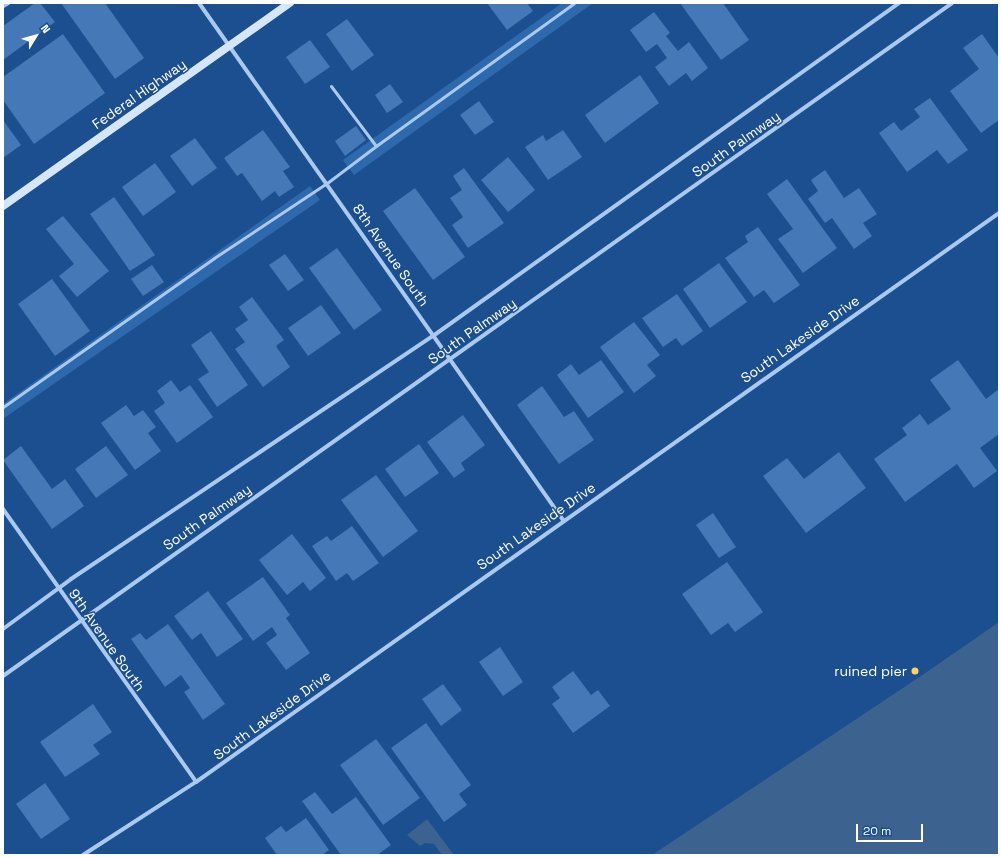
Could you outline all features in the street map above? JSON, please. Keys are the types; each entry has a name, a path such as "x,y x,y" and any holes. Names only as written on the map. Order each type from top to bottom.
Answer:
{"main road":[{"name":"Federal Highway","path":"3,206 290,3"}],"street":[{"name":"South Palmway","path":"3,629 59,591 78,575 433,336 899,3"},
{"name":"South Palmway","path":"3,676 80,620 439,368 449,358 468,348 952,3"},
{"name":"8th Avenue South","path":"200,4 563,520"},
{"name":"South Lakeside Drive","path":"83,855 196,782 563,520 999,212"},
{"name":"9th Avenue South","path":"3,508 59,591 196,782"}],"lane":[{"path":"3,6 8,3"},
{"path":"3,407 214,258 327,183 574,3"},
{"path":"331,86 376,146"}],"shaded area":[{"path":"562,3 593,3 354,175 343,160"},
{"path":"310,186 320,200 3,419 3,404"},
{"path":"999,622 999,855 652,855 921,676"},
{"path":"427,819 454,855 442,855 434,844 425,843 420,846 407,835"}],"building":[{"path":"35,3 40,3 55,22 3,60 3,26"},
{"path":"61,3 105,3 144,58 115,79"},
{"path":"487,3 527,3 533,11 507,30"},
{"path":"680,3 723,3 749,40 721,60"},
{"path":"654,12 670,33 666,36 678,51 689,42 708,68 692,81 686,73 669,86 655,67 667,58 657,44 646,52 630,30"},
{"path":"347,19 374,55 352,71 326,34"},
{"path":"63,34 105,93 34,144 3,100 3,77"},
{"path":"982,34 999,58 999,120 981,133 950,91 979,69 963,48"},
{"path":"310,40 330,67 305,84 286,57"},
{"path":"640,75 659,103 605,143 585,115"},
{"path":"390,84 403,102 387,113 375,95"},
{"path":"930,98 968,150 948,164 937,150 907,172 879,133 894,122 901,131 920,117 914,109"},
{"path":"479,101 494,122 475,135 460,115"},
{"path":"3,120 21,145 3,158"},
{"path":"356,126 366,140 345,156 335,141"},
{"path":"263,130 290,167 283,171 294,187 279,197 275,191 262,201 242,173 237,176 224,158"},
{"path":"563,130 582,157 548,180 525,147 543,135 546,141"},
{"path":"195,138 217,168 192,186 170,156"},
{"path":"508,157 535,190 508,212 481,180"},
{"path":"155,163 176,192 143,216 122,187"},
{"path":"464,168 504,223 468,248 452,225 463,217 450,198 462,190 453,176"},
{"path":"825,170 844,198 859,188 877,214 863,223 872,236 854,249 832,218 825,223 808,199 818,191 811,180"},
{"path":"787,179 837,248 803,273 778,239 793,229 767,194"},
{"path":"415,188 465,257 433,280 383,211"},
{"path":"114,197 155,255 130,271 90,214"},
{"path":"63,216 109,271 77,297 59,276 74,264 46,229"},
{"path":"758,227 800,285 774,303 764,290 754,297 725,258 748,242 745,236"},
{"path":"337,248 382,310 354,330 309,268"},
{"path":"285,254 304,280 288,291 269,265"},
{"path":"719,263 747,302 710,328 683,289"},
{"path":"152,265 164,282 143,296 131,279"},
{"path":"52,279 90,331 55,356 18,304"},
{"path":"677,294 703,331 682,346 676,338 663,347 642,318"},
{"path":"252,297 284,340 276,346 290,367 263,387 235,349 245,342 235,329 248,320 239,307"},
{"path":"321,305 341,333 308,356 288,328"},
{"path":"634,322 660,355 647,365 656,376 634,393 600,347"},
{"path":"211,331 248,385 217,407 198,379 209,372 191,345"},
{"path":"601,360 624,392 588,418 557,375 571,364 579,375"},
{"path":"958,360 986,399 999,389 999,434 980,448 997,471 974,488 957,464 905,502 874,459 907,435 902,428 920,414 928,425 951,409 930,380"},
{"path":"171,380 180,392 190,385 213,417 177,443 154,411 165,403 157,391"},
{"path":"542,386 564,417 574,411 594,440 559,464 517,405"},
{"path":"126,405 134,416 143,410 156,427 148,433 161,451 135,470 101,423"},
{"path":"463,415 485,445 461,463 465,470 454,478 427,442"},
{"path":"419,444 439,473 405,497 385,469"},
{"path":"21,446 52,489 65,479 84,506 52,529 3,460"},
{"path":"106,446 128,475 96,498 75,469"},
{"path":"839,452 866,488 806,533 763,476 787,458 804,479"},
{"path":"376,475 418,531 383,557 341,500"},
{"path":"713,513 736,547 719,558 696,525"},
{"path":"352,526 379,563 353,581 347,573 336,581 312,546 327,536 331,541"},
{"path":"292,534 326,578 310,591 303,582 287,595 259,560"},
{"path":"727,562 763,612 735,632 728,623 711,635 682,594"},
{"path":"263,577 290,615 286,618 310,653 286,670 266,643 277,635 272,627 253,641 226,603"},
{"path":"208,591 243,639 217,657 201,633 192,640 174,616"},
{"path":"168,624 225,704 203,720 184,692 190,688 181,675 165,687 131,639 140,633 146,640"},
{"path":"500,647 523,682 503,696 479,662"},
{"path":"573,671 591,695 598,690 610,706 573,733 552,704 560,698 552,687"},
{"path":"443,684 462,710 441,726 422,699"},
{"path":"93,704 112,732 93,745 100,754 65,777 40,742"},
{"path":"426,723 471,785 459,794 467,805 444,822 391,748"},
{"path":"376,739 420,798 383,825 340,765"},
{"path":"45,783 70,819 41,839 16,804"},
{"path":"315,792 332,814 356,797 391,845 377,855 341,855 302,801"},
{"path":"306,818 329,850 322,855 277,855 265,838 281,826 286,832"}],"place":[{"name":"ruined pier","path":"915,671"}]}
